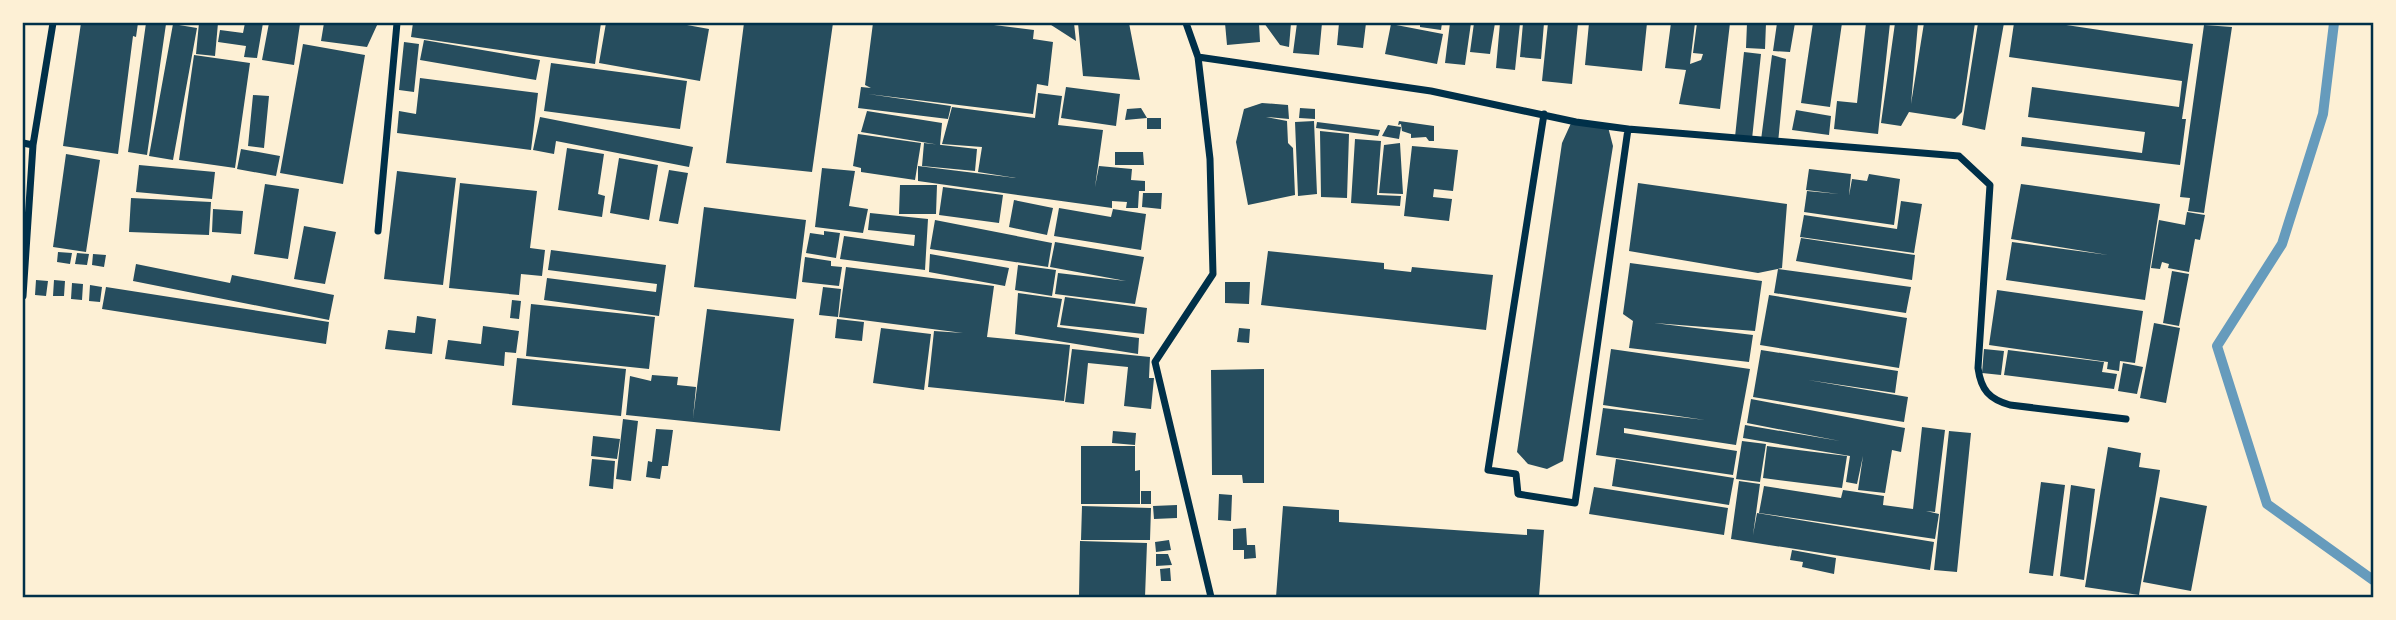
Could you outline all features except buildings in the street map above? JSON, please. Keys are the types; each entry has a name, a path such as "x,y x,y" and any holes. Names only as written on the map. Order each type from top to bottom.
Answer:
{"street":[{"path":"23,296 33,145 53,23"},
{"path":"378,231 397,23"},
{"path":"1186,23 1198,57 1210,159 1213,274 1155,362 1211,597"},
{"path":"1198,57 1431,91 1629,130 1959,156 1990,185 1978,368 1981,384 1994,400 2010,405 2126,419"},
{"path":"1544,114 1488,470 1516,474 1518,495 1575,503 1629,130"},
{"path":"23,143 33,145"}],"waterway":[{"path":"2334,23 2323,114 2282,244 2217,346 2267,504 2373,580"}]}
